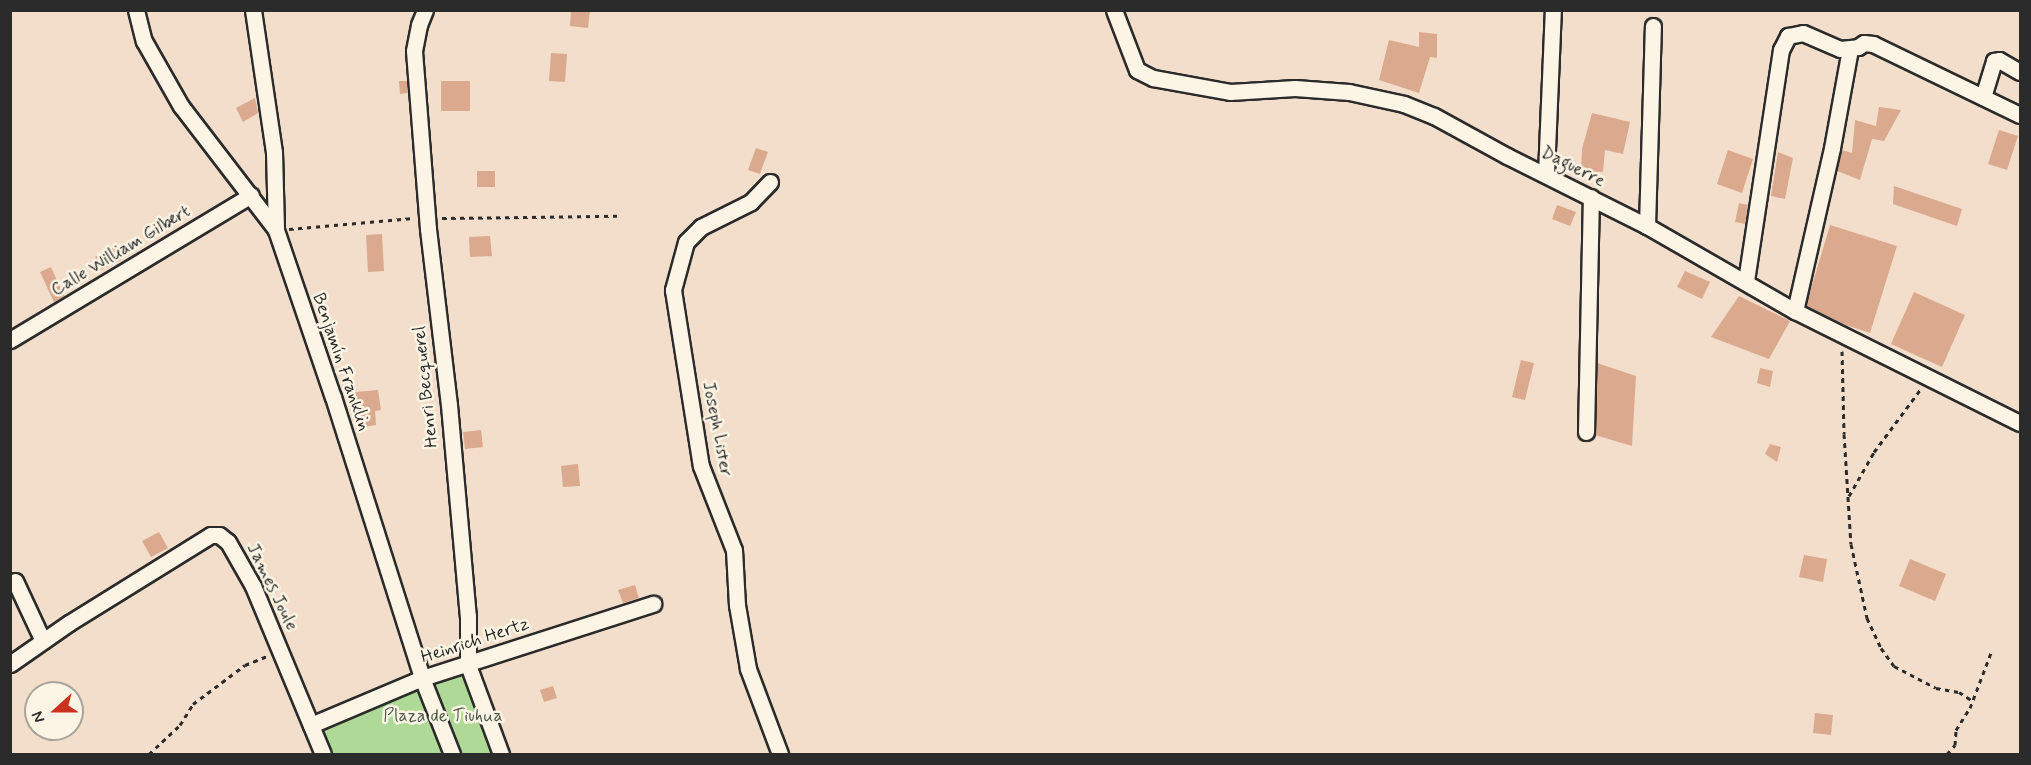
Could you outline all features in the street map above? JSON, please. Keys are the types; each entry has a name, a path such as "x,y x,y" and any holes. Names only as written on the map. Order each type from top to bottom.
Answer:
{"street":[{"name":"Benjamín Franklin","path":"136,10 144,41 181,106 276,230 333,397 422,678 452,754"},
{"path":"254,10 274,152 276,230"},
{"name":"Henri Becquerel","path":"425,10 419,25 414,51 427,218 449,405 468,616 468,665 501,754"},
{"name":"Daguerre","path":"1114,10 1137,70 1154,78 1230,92 1295,88 1349,92 1404,104 1434,116 1647,226 1795,311 1930,376 2020,423"},
{"path":"1546,174 1553,10"},
{"path":"1647,226 1653,26"},
{"path":"1746,281 1785,41 1788,36 1803,33 1840,49 1850,49 1864,43 1873,44 2020,115"},
{"path":"1795,311 1832,148 1850,49"},
{"path":"1983,97 1994,61 1999,60 2020,72"},
{"name":"Joseph Lister","path":"770,182 751,202 701,227 686,242 673,290 701,466 734,550 737,605 748,669 780,754"},
{"name":"Calle William Gilbert","path":"10,340 251,195"},
{"path":"1586,432 1592,197"},
{"name":"James Joule","path":"43,641 211,535 219,535 228,542 254,585 323,754"},
{"path":"10,664 43,641 15,581"},
{"name":"Heinrich Hertz","path":"311,725 422,678 653,604"}],"path":[{"path":"276,230 376,220 617,216"},
{"path":"1842,334 1844,434 1851,544 1867,618 1881,648 1894,666 1936,688 1959,692 1973,700"},
{"path":"1848,497 1874,452 1904,415 1930,376"},
{"path":"1947,754 1955,745 1956,730 1973,700 1992,650"},
{"path":"149,754 180,725 193,704 245,665 281,651"}],"green space":[{"name":"Plaza de Tiuhua","path":"466,668 499,754 325,754 314,727"}],"building":[{"path":"571,10 590,10 588,28 570,26"},
{"path":"1419,32 1437,34 1437,58 1430,57 1419,93 1379,80 1389,40 1419,47"},
{"path":"551,53 567,54 565,82 549,81"},
{"path":"399,81 407,81 408,93 400,94"},
{"path":"441,81 470,81 470,111 441,111"},
{"path":"255,98 258,113 243,122 236,108"},
{"path":"1879,107 1901,110 1884,141 1872,139 1860,180 1837,171 1842,150 1852,153 1855,120 1876,126"},
{"path":"1592,113 1630,122 1623,154 1605,150 1603,172 1581,171 1582,149"},
{"path":"1999,130 2018,136 2007,170 1988,164"},
{"path":"756,148 768,152 760,174 748,170"},
{"path":"1728,150 1753,159 1742,193 1717,184"},
{"path":"1778,152 1793,158 1785,199 1771,196"},
{"path":"477,171 495,171 495,187 477,187"},
{"path":"1894,186 1962,209 1957,226 1893,204"},
{"path":"1739,203 1748,205 1745,224 1735,222"},
{"path":"1557,205 1576,212 1570,226 1552,219"},
{"path":"1830,225 1897,246 1870,333 1846,325 1806,306"},
{"path":"382,234 384,271 368,272 366,235"},
{"path":"490,236 492,256 470,257 469,237"},
{"path":"114,247 121,260 102,270 95,257"},
{"path":"51,267 64,296 54,302 40,272"},
{"path":"1685,271 1710,282 1702,299 1677,287"},
{"path":"1914,292 1965,315 1942,367 1891,344"},
{"path":"1739,296 1790,321 1769,359 1711,337"},
{"path":"1521,360 1534,363 1525,400 1512,397"},
{"path":"1597,363 1636,376 1632,446 1595,435"},
{"path":"1760,368 1773,371 1770,387 1757,383"},
{"path":"378,390 381,410 375,411 376,425 363,427 361,413 357,413 355,392"},
{"path":"481,430 483,447 465,449 463,432"},
{"path":"1770,444 1781,447 1777,462 1765,454"},
{"path":"578,464 580,486 563,487 561,466"},
{"path":"159,532 168,548 151,557 142,541"},
{"path":"1804,555 1827,559 1823,582 1799,577"},
{"path":"1910,559 1946,574 1935,601 1899,586"},
{"path":"635,585 639,598 623,603 618,590"},
{"path":"553,686 557,698 544,702 540,690"},
{"path":"1815,713 1833,715 1831,735 1813,733"}]}
